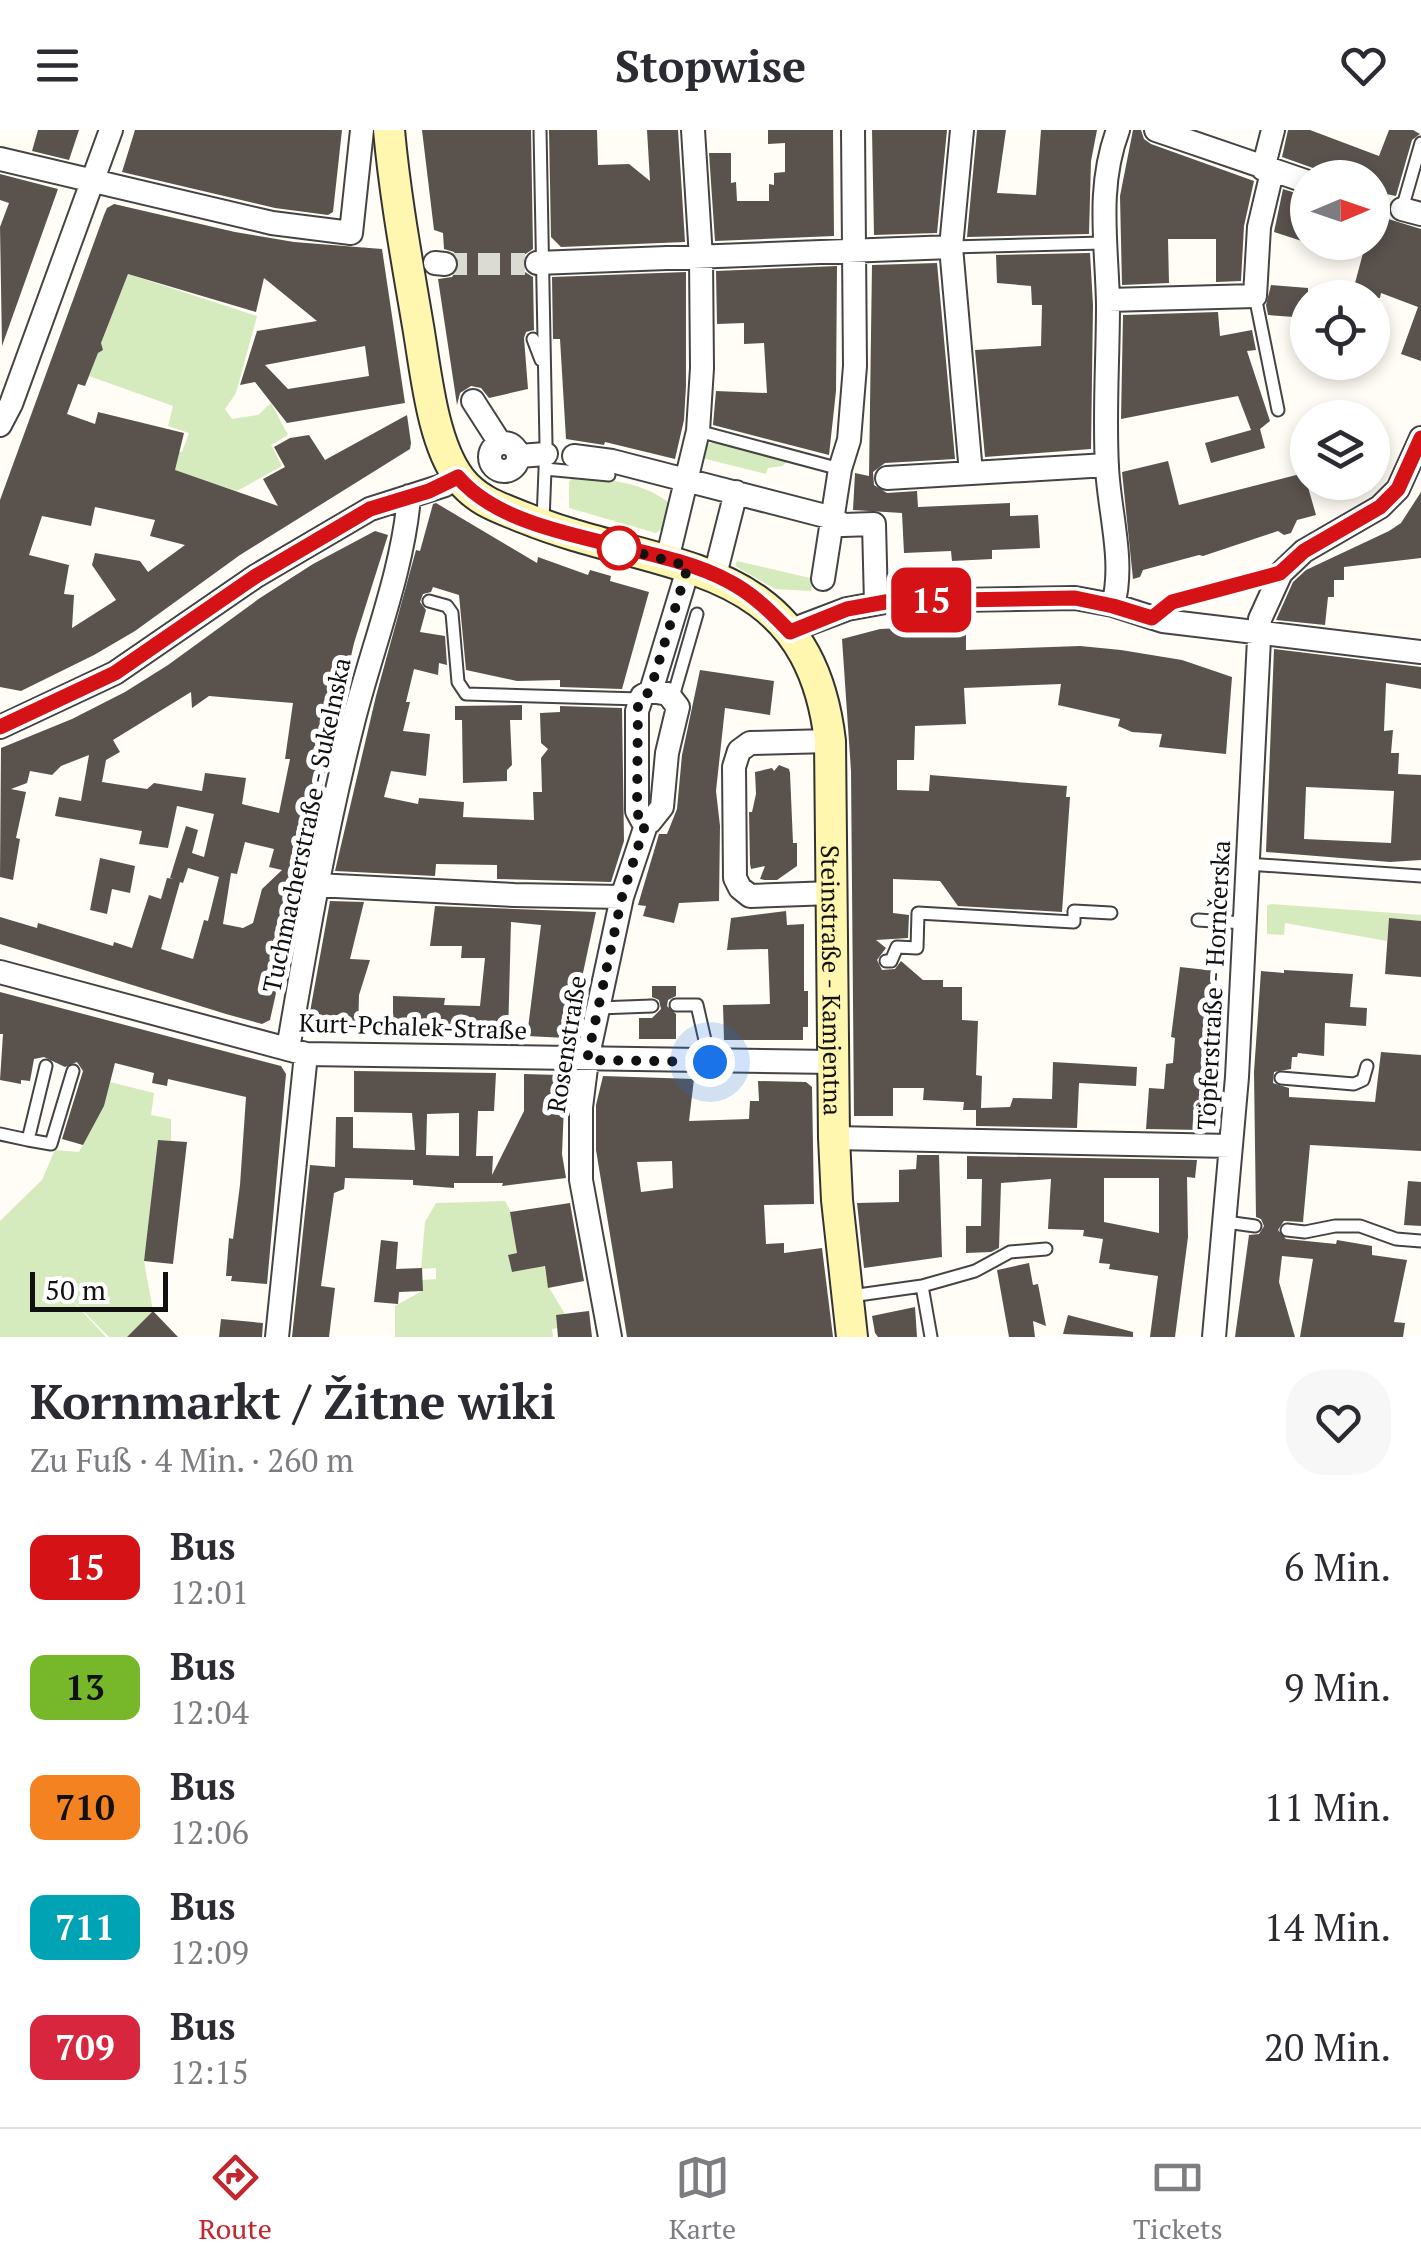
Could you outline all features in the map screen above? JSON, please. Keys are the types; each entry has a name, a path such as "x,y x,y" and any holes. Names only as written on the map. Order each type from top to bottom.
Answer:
{"main road":[{"path":"390,130 423,258 433,408 458,477"},
{"name":"Steinstraße - Kamjentna","path":"458,477 481,500 543,525 690,567 762,605 790,632 820,686 830,741 832,893 842,960 833,1062 834,1138 852,1337"}],"street":[{"path":"0,426 110,130"},
{"path":"0,160 272,222 351,233 362,130"},
{"path":"690,567 686,480 698,431 702,368 701,258 693,130"},
{"path":"823,579 840,469 850,440 854,366 853,130"},
{"path":"962,130 952,248 971,474"},
{"path":"1113,606 1117,580 1107,466 1108,300 1102,195 1108,157 1118,130"},
{"path":"1156,130 1290,177"},
{"path":"1108,300 1254,296 1258,227 1273,130"},
{"path":"533,264 952,248"},
{"path":"473,402 509,450 686,480 833,518 843,525 882,519 876,603"},
{"path":"1280,573 1304,551 1380,507 1398,489 1421,438"},
{"path":"887,478 1107,466"},
{"path":"0,727 115,673 256,576 370,509 445,485 458,477"},
{"path":"646,822 637,811 654,695 690,567 736,492"},
{"name":"Tuchmacherstraße - Sukelnska","path":"277,1337 297,1052 316,885 337,785 413,544 409,496"},
{"name":"Töpferstraße - Hornčerska","path":"1214,1337 1232,1146 1246,1077 1244,923 1257,634 1264,603 1280,573"},
{"path":"790,632 847,609 876,603 1075,598 1152,618 1421,652"},
{"name":"Rosenstraße","path":"610,1337 581,1180 580,1124 587,1060 622,897 646,822 654,820 662,807 667,753 678,707 654,695"},
{"path":"830,741 750,743 739,751 734,767 735,878 750,896 832,893"},
{"path":"316,885 622,897"},
{"name":"Kurt-Pchalek-Straße","path":"0,972 297,1052 833,1062"},
{"path":"834,1138 1232,1146"}],"lane":[{"path":"540,130 533,264 558,458 543,525"},
{"path":"1407,210 1421,144"},
{"path":"952,248 1102,243"},
{"path":"1254,296 1278,410"},
{"path":"533,339 546,374"},
{"path":"698,431 840,469"},
{"path":"558,458 608,475"},
{"path":"1152,618 1172,602 1280,573"},
{"path":"429,600 447,606 452,613 458,682 466,694 654,695 697,614"},
{"path":"1247,864 1421,876"},
{"path":"886,961 891,961 897,947 917,948 918,913 1074,922 1074,911 1112,914"},
{"path":"1198,920 1244,923"},
{"path":"676,1005 698,1005 710,1062"},
{"path":"598,1008 652,1006"},
{"path":"28,1140 46,1066"},
{"path":"1281,1078 1354,1084 1363,1080 1366,1066"},
{"path":"0,1134 51,1144 73,1071"},
{"path":"1226,1222 1255,1226"},
{"path":"1286,1230 1360,1226 1396,1239 1421,1241"},
{"path":"847,1296 922,1286 975,1272 1010,1252 1046,1249"},
{"path":"922,1286 931,1337"}],"green space":[{"path":"128,274 257,316 236,393 225,409 232,419 258,415 271,403 288,435 271,445 282,466 237,491 190,476 180,518 166,448 182,452 189,433 168,426 173,406 89,376 103,350 101,343"},
{"path":"719,442 791,459 782,466 768,468 766,474 698,457 705,444"},
{"path":"572,478 623,483 647,490 669,503 664,527 656,533 569,508"},
{"path":"737,561 814,579 811,591 775,589 735,566"},
{"path":"1267,906 1421,915 1421,921 1389,919 1387,941 1285,923 1284,935 1267,934"},
{"path":"110,1082 154,1093 151,1115 171,1119 171,1141 158,1140 144,1261 153,1311 127,1337 109,1337 68,1296 106,1337 0,1337 0,1221 42,1180 55,1150 79,1152 104,1106"},
{"path":"505,1201 511,1212 517,1253 508,1256 512,1272 535,1268 543,1259 548,1286 565,1314 556,1316 553,1337 395,1337 395,1306 422,1291 422,1280 436,1279 436,1268 421,1269 425,1222 436,1203"}],"building":[{"path":"38,130 79,130 69,160 32,151"},
{"path":"135,130 342,130 333,212 328,215 275,208 122,172"},
{"path":"422,130 531,130 533,249 524,255 522,263 525,272 533,277 534,330 526,332 524,338 528,389 489,398 481,388 471,386 460,393 457,405 438,279 452,277 460,265 454,252 444,249 443,233 434,230"},
{"path":"549,130 597,130 598,165 629,164 650,181 647,130 678,130 685,242 561,247 551,237"},
{"path":"768,130 833,130 834,236 715,241 709,153 731,153 731,183 736,182 737,201 769,201 774,173 785,172 785,143 768,144"},
{"path":"872,130 947,130 937,233 874,235"},
{"path":"977,130 1006,130 997,193 1036,195 1041,130 1097,130 1091,161 1089,234 967,237"},
{"path":"1133,130 1141,130 1151,144 1254,181 1244,226 1241,281 1216,282 1216,239 1168,239 1169,283 1122,285 1120,196"},
{"path":"1288,130 1310,130 1379,156 1389,130 1413,130 1420,134 1412,140 1396,196 1390,195 1390,160 1282,157"},
{"path":"0,174 58,189 2,346 0,227 9,203 0,200"},
{"path":"1283,189 1290,191 1290,237 1274,232"},
{"path":"114,204 294,242 382,249 405,403 287,423 255,382 240,385 257,331 317,321 264,278 256,312 128,274 101,343 103,350 98,353 85,386 78,384 67,414 95,424 98,412 184,433 175,470 278,506 263,479 285,467 274,447 290,438 309,435 325,460 407,415 410,449 240,555 135,631 94,655 21,691 0,687 0,500 107,208","holes":["365,346 369,376 288,389 265,365","95,507 155,520 150,536 185,545 148,572 140,561 95,553 92,565 116,600 72,628 74,595 64,594 69,565 29,555 42,516 91,526"]},
{"path":"1390,220 1421,229 1421,361 1401,354 1418,307 1390,296 1390,280 1356,280 1361,260 1390,260"},
{"path":"1090,253 1091,449 985,457 975,350 1041,346 1042,305 1032,305 1031,286 997,283 996,255"},
{"path":"937,263 955,459 885,463 873,472 874,485 887,493 917,491 918,507 1010,503 1010,516 1038,515 1040,548 992,550 992,559 952,561 951,551 904,553 902,513 853,510 855,473 869,476 872,265"},
{"path":"837,266 836,391 829,455 713,425 716,391 767,393 764,343 744,344 744,323 717,324 716,271"},
{"path":"686,272 684,420 675,459 605,442 604,445 566,439 560,339 553,339 552,277"},
{"path":"1271,285 1290,287 1290,317 1268,315"},
{"path":"1218,312 1220,336 1252,330 1256,350 1247,351 1270,421 1260,429 1265,448 1211,463 1205,443 1251,430 1238,396 1121,419 1123,315"},
{"path":"1168,461 1179,505 1290,477 1290,500 1312,500 1316,515 1297,520 1291,533 1284,535 1278,531 1203,556 1143,570 1140,577 1133,579 1122,472"},
{"path":"1421,492 1421,558 1344,567 1344,580 1334,580 1334,597 1328,597 1325,625 1276,620 1293,582 1306,570 1401,523"},
{"path":"436,503 537,563 538,557 588,575 590,570 611,576 610,581 649,592 622,689 560,687 560,680 517,681 466,670 459,595 433,587 423,594 420,602 426,610 420,632 445,636 447,665 439,663 438,675 414,669 406,702 410,702 403,731 430,734 426,776 391,771 384,797 418,804 419,798 464,802 463,817 534,820 533,792 542,792 541,758 548,749 541,743 540,713 560,712 560,706 622,708 624,841 611,882 497,879 497,865 436,864 435,876 335,871 376,696 416,550 420,551"},
{"path":"375,531 388,535 354,643 270,1020 262,1024 226,1014 0,944 0,917 132,948 149,895 161,899 167,878 174,879 170,878 186,826 198,830 192,853 204,857 214,814 177,806 168,848 139,844 142,831 55,816 59,797 81,801 89,755 61,766 52,775 30,771 27,783 11,789 26,792 16,838 20,839 13,880 0,877 1,748 125,692 313,564","holes":["191,692 192,708 209,696 293,703 285,759 290,759 279,813 242,804 246,778 205,773 202,791 154,783 147,789 102,782 106,760 120,752 113,740","245,842 274,849 269,867 282,870 262,889 253,923 243,928 223,924 231,873 237,874","188,868 219,877 193,959 161,949 180,882 183,883"]},
{"path":"966,625 966,650 1080,646 1121,650 1182,660 1232,677 1226,754 1159,747 1162,734 1132,732 1118,726 1120,719 1058,705 1061,684 964,688 966,724 915,726 914,760 897,760 897,790 929,791 930,775 1067,786 1066,797 1070,797 1062,912 958,906 940,881 893,879 893,913 909,915 908,938 876,940 886,948 877,960 882,970 895,969 901,961 923,980 943,980 943,987 962,987 962,1020 978,1021 976,1075 982,1076 981,1108 1010,1107 1013,1098 1052,1099 1053,1062 1137,1067 1136,1086 1079,1083 1077,1128 976,1126 976,1110 963,1110 964,1102 923,1100 924,1088 893,1088 893,1116 854,1116 851,771 842,639 880,629"},
{"path":"1274,649 1421,667 1421,689 1386,683 1384,731 1393,730 1391,753 1399,753 1398,774 1421,775 1421,860 1390,862 1266,852","holes":["1306,787 1394,791 1391,843 1304,839"]},
{"path":"700,670 774,681 770,715 725,708 716,791 720,826 719,901 679,903 674,923 643,916 646,906 638,905 659,834 667,834 677,809 682,755"},
{"path":"522,705 522,720 510,720 512,765 507,770 507,781 463,783 462,720 455,720 455,706"},
{"path":"779,765 790,773 797,866 777,880 765,880 760,879 765,866 751,869 749,812 756,794 755,772 772,768 774,771"},
{"path":"100,858 135,866 130,893 112,889 107,914 90,910"},
{"path":"330,901 364,902 350,959 370,960 359,995 358,1032 312,1030 308,1023"},
{"path":"435,906 596,912 570,1034 566,1038 527,1036 541,925 511,922 508,1037 393,1033 393,996 445,998 444,1005 480,1006 485,958 461,958 462,946 430,946"},
{"path":"786,911 787,925 804,924 808,1027 803,1027 803,1040 724,1040 723,1005 770,1004 768,949 727,950 731,918"},
{"path":"1389,918 1421,921 1421,977 1385,974"},
{"path":"1180,967 1216,971 1201,1130 1146,1129 1149,1088 1164,1089 1166,1064 1173,1063 1175,1038 1171,1037"},
{"path":"1261,971 1353,974 1350,1007 1367,1008 1366,1026 1325,1023 1324,1056 1298,1053 1292,1057 1291,1069 1274,1072 1273,1083 1289,1088 1289,1097 1375,1102 1381,1052 1421,1055 1421,1151 1310,1145 1303,1222 1284,1221 1278,1230 1286,1239 1336,1244 1337,1240 1372,1246 1372,1255 1407,1260 1394,1322 1405,1323 1403,1337 1300,1337 1313,1259 1282,1256 1279,1282 1295,1337 1235,1337 1249,1235 1259,1234 1264,1226 1256,1217 1254,1072"},
{"path":"652,986 676,986 676,996 668,1000 667,1006 676,1014 676,1039 639,1039 639,1018 652,1018 661,1009 659,1000 652,997"},
{"path":"0,992 281,1066 286,1074 267,1284 231,1281 232,1276 226,1276 240,1185 246,1097 168,1079 167,1086 152,1083 154,1073 115,1063 104,1106 83,1145 62,1139 83,1071 77,1062 65,1067 44,1057 34,1059 30,1081 21,1080 21,1084 0,1080"},
{"path":"354,1071 496,1073 494,1111 478,1111 476,1156 493,1156 492,1175 524,1111 524,1074 559,1075 565,1081 562,1154 566,1178 502,1186 503,1183 454,1183 454,1188 413,1185 413,1180 345,1178 344,1189 334,1193 321,1286 335,1288 329,1337 292,1337 310,1165 335,1167 336,1117 353,1117 353,1148 415,1150 412,1113 354,1112","holes":["459,1113 459,1156 426,1155 427,1114"]},
{"path":"603,1076 694,1079 689,1121 749,1119 750,1101 759,1101 758,1081 806,1082 812,1087 814,1204 764,1205 766,1244 784,1243 784,1253 822,1248 833,1337 627,1337 596,1150 596,1105","holes":["672,1161 673,1188 641,1192 637,1162"]},
{"path":"158,1140 187,1142 173,1264 144,1261"},
{"path":"917,1155 939,1155 942,1257 864,1268 857,1203 899,1202 899,1170 916,1169"},
{"path":"967,1156 1197,1160 1195,1178 1187,1177 1188,1237 1175,1337 1150,1337 1158,1276 1109,1269 1110,1264 1099,1263 1103,1239 1083,1236 1084,1230 1048,1229 1051,1179 1001,1183 999,1248 966,1253 966,1226 981,1226 982,1179 967,1179","holes":["1104,1178 1159,1178 1159,1233 1104,1222"]},
{"path":"1408,1181 1421,1182 1421,1226 1404,1225"},
{"path":"570,1203 584,1281 548,1288 545,1266 512,1272 508,1255 517,1253 510,1212"},
{"path":"381,1240 398,1242 396,1269 422,1268 423,1291 399,1292 398,1304 374,1302"},
{"path":"1029,1263 1033,1285 1038,1284 1046,1326 1033,1321 1035,1337 1009,1337 997,1270"},
{"path":"915,1307 917,1337 878,1337 875,1333 872,1316"},
{"path":"153,1311 178,1337 127,1337"},
{"path":"589,1311 592,1337 558,1337 556,1315"},
{"path":"1068,1315 1133,1332 1133,1337 1063,1334"},
{"path":"221,1319 263,1323 262,1337 219,1337"}],"tunnel":[{"path":"445,264 525,264"}],"bus line":[{"name":"15","path":"0,727 115,673 256,576 370,509 429,491 458,477 481,500 543,525 688,566 730,582 790,632 847,609 891,601 1075,598 1152,618 1172,602 1280,573 1304,551 1380,507 1398,489 1421,438"}],"route":[{"path":"619,548 614,546 688,566 650,691 638,702 637,811 646,822 622,897 587,1060 710,1062"}]}
